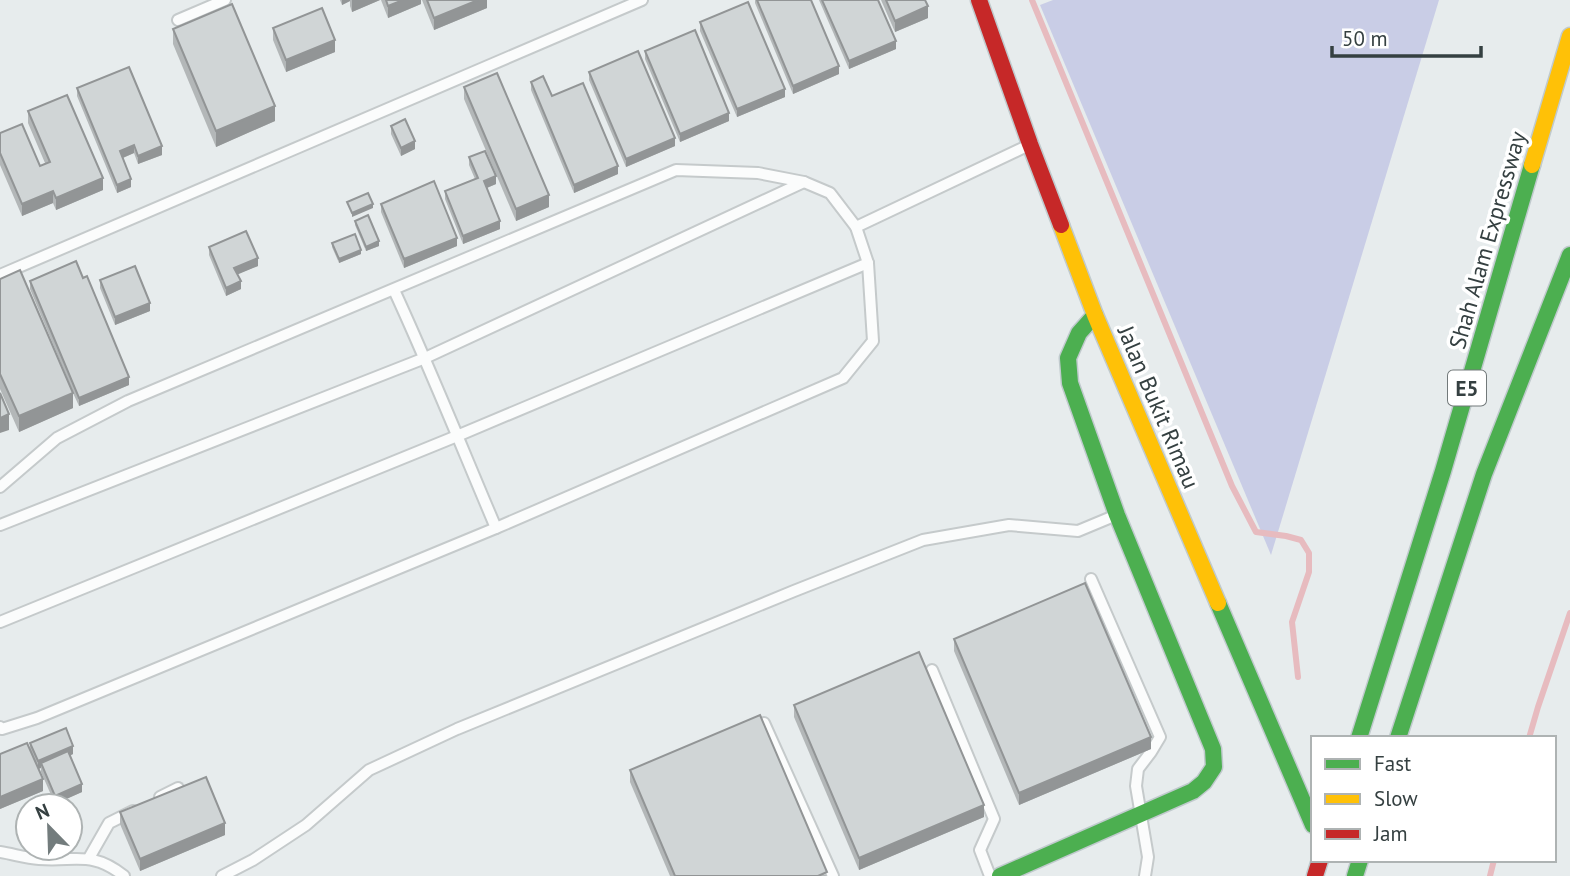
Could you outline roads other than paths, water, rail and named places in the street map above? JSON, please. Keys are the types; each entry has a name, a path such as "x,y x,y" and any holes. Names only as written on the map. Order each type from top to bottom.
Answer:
{"main road":[{"name":"Jalan Bukit Rimau","path":"979,0 1094,315 1311,820"},
{"name":"Shah Alam Expressway","path":"1360,736 1443,471 1570,36"},
{"name":"E5","path":"1399,736 1485,474 1570,255"},
{"path":"1000,876 1193,791 1214,768 1213,749 1116,515 1070,383 1068,358 1079,333 1094,315"},
{"path":"1315,876 1326,863"}],"lane":[{"path":"178,20 225,0"},
{"path":"0,275 642,0"},
{"path":"856,227 1030,144"},
{"path":"0,487 57,438 128,401 676,170 758,173 804,182 830,193 856,227 868,263 873,341 843,378 496,528 37,718 2,729 0,727"},
{"path":"0,525 425,358 804,182"},
{"path":"0,622 457,436 868,263"},
{"path":"394,290 496,528"},
{"path":"222,876 253,860 306,825 369,770 457,729 807,586 923,540 1009,525 1078,531 1116,515"},
{"path":"1091,579 1160,737 1138,769 1136,786 1148,857 1145,876"},
{"path":"932,670 994,818 980,850 990,876"},
{"path":"764,723 833,876"},
{"path":"155,800 178,788"},
{"path":"89,858 109,823 143,806"},
{"path":"0,852 38,859 89,858 113,867 124,876"}],"waterway":[{"path":"1032,0 1232,486 1256,532 1301,540 1309,553 1309,572 1292,622 1298,677"},
{"path":"1530,736 1570,613"},
{"path":"1490,876 1494,862"}]}
